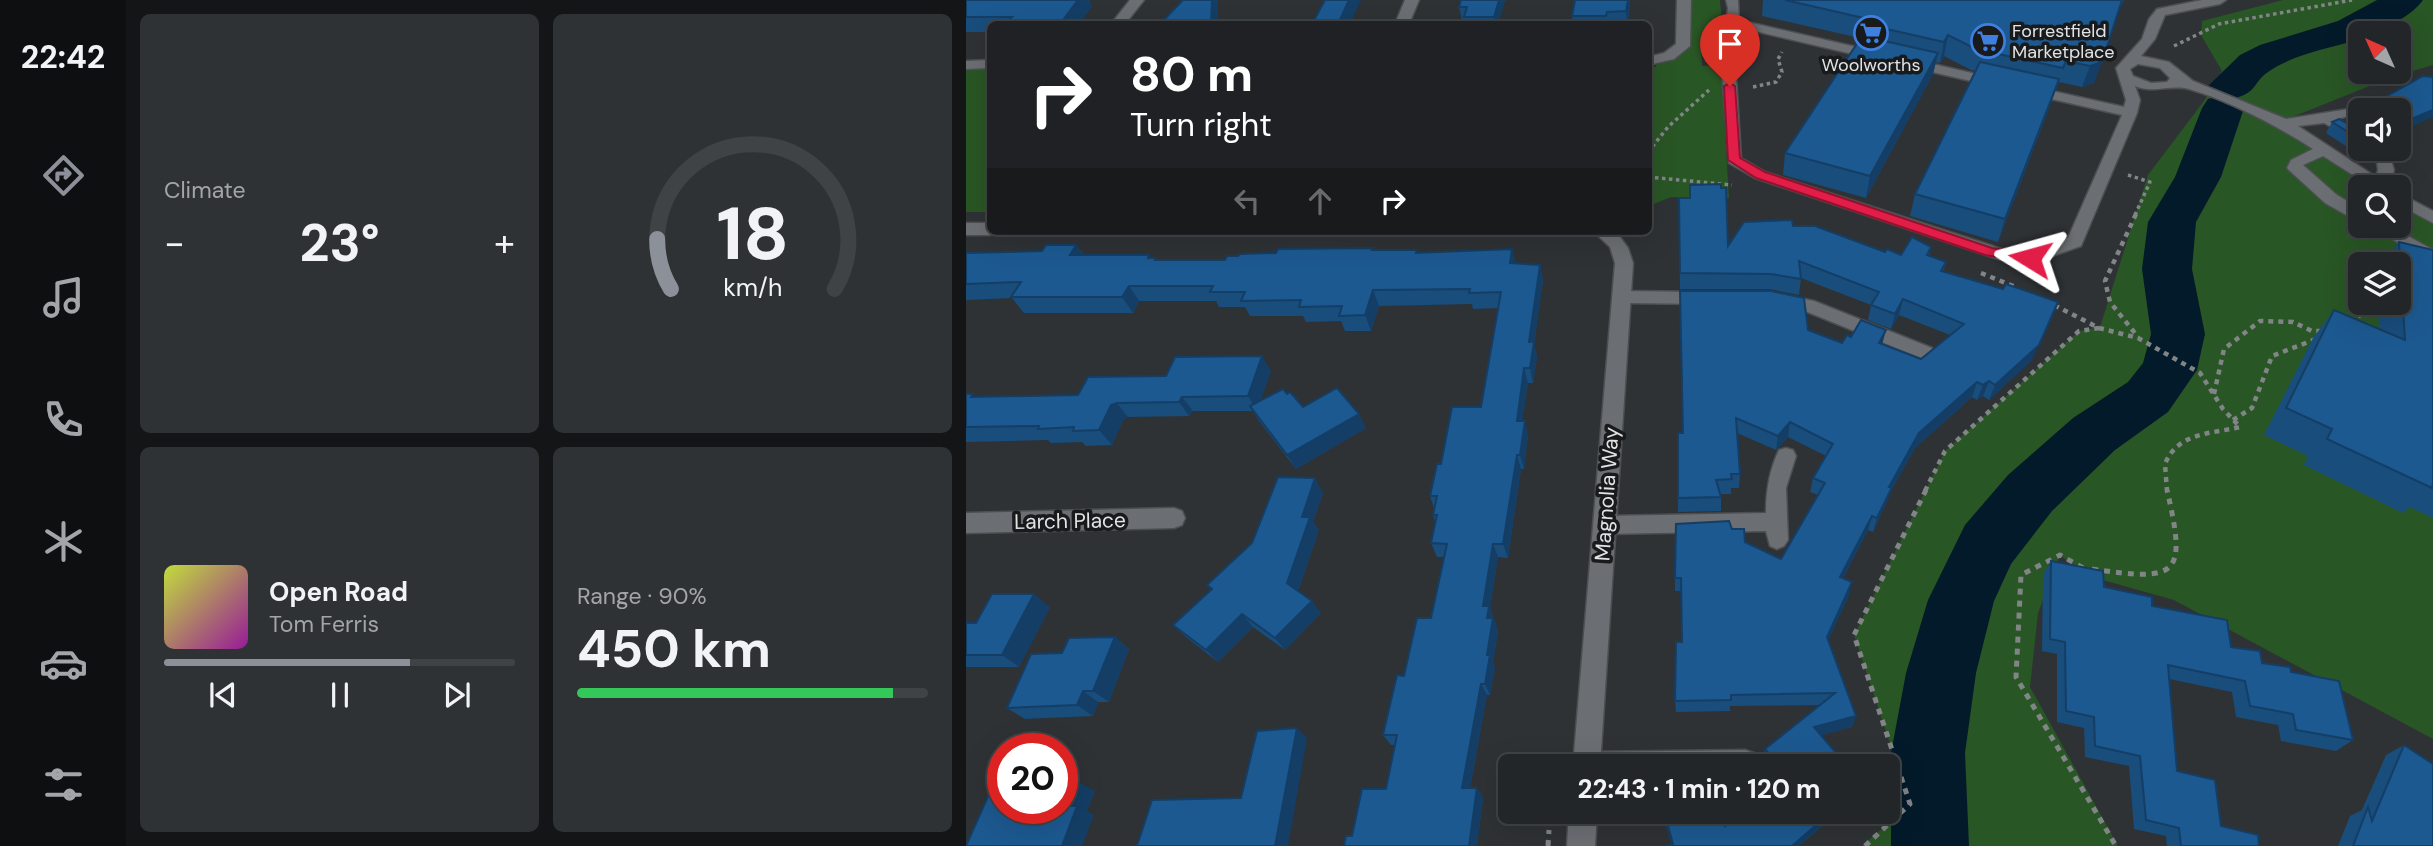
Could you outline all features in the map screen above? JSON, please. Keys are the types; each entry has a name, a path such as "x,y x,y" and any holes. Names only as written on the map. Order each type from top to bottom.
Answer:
{"street":[{"path":"1120,21 1137,0"},
{"path":"1403,21 1412,0"},
{"path":"1652,60 1670,56 1683,46 1684,0"},
{"path":"966,65 987,64"},
{"path":"966,229 987,230"},
{"name":"Magnolia Way","path":"1588,754 1622,298 1623,255 1613,238 1604,235"},
{"name":"Larch Place","path":"966,523 1174,518"},
{"path":"1581,846 1582,824"}],"lane":[{"path":"1732,0 1728,60 1734,160 1760,175 1990,252 2030,258 2074,242 2131,106 2127,67 2137,51 2147,43 2155,17 2161,12 2220,0"},
{"path":"1732,22 2014,86 2131,106 2169,79"},
{"path":"2147,43 2169,79"},
{"path":"2127,67 2157,62 2169,79"},
{"path":"2127,67 2132,82 2169,79 2188,84 2284,124 2362,175"},
{"path":"2284,124 2326,118 2348,112"},
{"path":"2326,118 2348,131"},
{"path":"2323,150 2301,158 2295,168 2331,199 2348,209"},
{"path":"2411,205 2433,218"},
{"path":"2399,238 2433,257"},
{"path":"1622,298 1716,298"},
{"path":"1756,298 1808,305 1926,353"},
{"path":"1605,525 1777,531 1776,488 1786,456"}],"path":[{"path":"2170,48 2219,24 2351,0"},
{"path":"2132,163 2127,175 2150,182 2105,281 2110,302 2138,338"},
{"path":"1652,177 1729,184 1742,188"},
{"path":"1979,272 2028,292"},
{"path":"2040,298 2099,328 2138,338 2200,373 2240,427 2182,440 2168,455 2164,468 2180,536 2174,558 2165,570 2145,576 2082,568 2060,555 2021,575 2016,677 2116,846"},
{"path":"2341,326 2360,315"},
{"path":"2348,327 2361,315"},
{"path":"2214,394 2224,349 2260,321 2293,321 2312,331 2325,331"},
{"path":"1865,846 1910,804 1854,635 1945,451 2079,331 2099,328"},
{"path":"2233,420 2252,408 2272,356 2327,337"}],"green space":[{"path":"1684,0 1720,0 1724,46 1701,47 1702,66 1721,65 1729,198 1671,197 1652,205 1652,67 1656,67 1657,61 1683,46"},
{"path":"2283,0 2433,0 2433,65 2412,71 2412,21 2348,21 2348,84 2374,84 2282,121 2356,175 2348,175 2348,238 2411,238 2411,209 2433,217 2433,739 2174,600 2085,575 2060,555 2038,613 2030,687 2118,846 1862,846 1887,824 1900,824 1900,813 1910,804 1900,774 1900,754 1893,754 1854,635 1945,451 2079,331 2100,327 2148,175 2204,101 2222,71 2201,35 2202,21"},
{"path":"966,68 987,68 987,212 966,212"}],"building":[{"path":"966,0 1078,0 1063,20 1008,21 1012,17 966,17"},
{"path":"1183,0 1212,0 1211,21 1163,21"},
{"path":"1325,0 1349,0 1339,21 1314,21"},
{"path":"1461,0 1499,0 1494,17 1464,17 1467,7 1459,7"},
{"path":"1575,0 1628,0 1626,11 1607,12 1606,16 1572,16"},
{"name":"Forrestfield Marketplace","path":"1785,0 2122,0 2102,62 2090,66 2066,61 2063,68 1976,49 1948,35 1944,42 1869,25 1873,20"},
{"path":"1862,36 1938,53 1870,176 1785,153"},
{"path":"1980,62 2059,79 2005,219 1915,194"},
{"path":"2423,76 2433,77 2433,110 2411,119 2411,98 2384,98"},
{"path":"2339,119 2348,124 2348,132 2332,122"},
{"path":"1721,184 1721,188 1726,188 1728,246 1744,222 1792,220 1793,226 1815,226 1885,252 1887,249 1901,255 1912,237 1931,247 1927,255 1946,262 1941,271 2003,289 2006,284 2058,302 2039,345 1995,385 1989,381 1983,385 1977,382 1919,433 1889,487 1892,487 1877,518 1872,516 1840,577 1852,582 1827,637 1856,716 1814,727 1837,754 1769,754 1765,749 1835,693 1731,695 1731,700 1675,701 1676,642 1682,642 1681,578 1675,578 1676,524 1729,521 1732,529 1744,529 1745,542 1781,559 1825,483 1813,478 1833,444 1790,422 1778,436 1736,418 1740,474 1731,474 1732,479 1716,480 1721,497 1678,498 1678,433 1683,433 1680,291 1771,291 1804,298 1808,330 1842,343 1847,335 1851,337 1861,320 1886,330 1879,343 1921,359 1964,324 1903,299 1895,314 1871,305 1879,292 1799,261 1801,279 1771,274 1680,273 1679,198 1690,198 1690,185"},
{"path":"2399,242 2433,250 2432,488 2327,439 2332,429 2286,408 2334,310 2405,340 2403,315 2411,315 2411,252 2400,252"},
{"path":"1046,245 1076,245 1070,255 1149,255 1148,258 1156,258 1155,260 1225,260 1227,256 1240,254 1276,253 1278,249 1373,248 1372,250 1417,250 1416,253 1512,249 1510,263 1540,265 1529,342 1534,342 1530,368 1524,368 1517,421 1525,421 1520,455 1517,455 1503,544 1493,544 1483,606 1489,606 1487,618 1493,618 1485,684 1481,684 1462,788 1477,788 1469,846 1344,846 1346,836 1352,836 1362,789 1386,789 1397,735 1383,735 1397,675 1404,676 1417,618 1431,618 1447,544 1431,543 1437,515 1433,515 1437,496 1430,496 1437,464 1441,464 1452,407 1481,407 1501,292 1469,293 1470,289 1373,290 1365,315 1339,316 1342,306 1299,307 1301,300 1241,301 1245,292 1210,292 1213,286 1129,286 1122,297 1011,297 1021,282 966,284 966,253 1042,251"},
{"path":"1262,356 1248,396 1182,397 1179,402 1117,403 1111,405 1099,430 1073,431 1074,427 1038,429 1039,426 966,427 966,394 973,394 971,397 1078,395 1088,377 1166,376 1175,357"},
{"path":"1337,388 1359,414 1287,455 1250,406 1283,389 1287,394 1290,392 1303,407"},
{"path":"1278,477 1315,478 1302,517 1310,517 1287,583 1312,601 1275,638 1242,614 1206,650 1173,625 1212,589 1207,585 1252,543"},
{"path":"2051,561 2103,571 2104,587 2152,597 2152,606 2227,620 2231,647 2260,651 2262,663 2290,667 2291,672 2339,681 2353,740 2296,730 2293,714 2250,706 2245,681 2168,665 2177,771 2215,780 2221,826 2258,835 2259,846 2181,846 2179,828 2146,820 2140,756 2095,746 2094,717 2066,711 2065,642 2050,639"},
{"path":"992,594 1034,594 1002,655 966,655 966,623 976,623"},
{"path":"1115,637 1093,691 1083,691 1077,705 1007,708 1031,654 1062,653 1069,638"},
{"path":"1297,728 1275,846 1137,846 1152,800 1241,798 1257,731"},
{"path":"2404,745 2433,764 2433,846 2353,846 2368,807 2372,821"},
{"path":"987,799 987,824 1070,824 1062,846 966,846"},
{"path":"1667,824 1817,824 1792,846 1666,846 1673,844"}],"waterway":[{"path":"2227,88 2242,79 2245,71 2254,63 2274,53 2352,29 2405,0"},
{"path":"1930,846 1928,753 1941,673 1961,600 1988,545 2030,493 2094,434 2148,397 2169,370 2178,334 2167,269 2172,222 2198,177 2223,108"}],"place":[{"name":"Woolworths","path":"1871,33"},
{"name":"Forrestfield Marketplace","path":"1988,41"}],"route":[{"path":"1730,86 1734,160 1760,175 1990,252 2030,258"}]}
